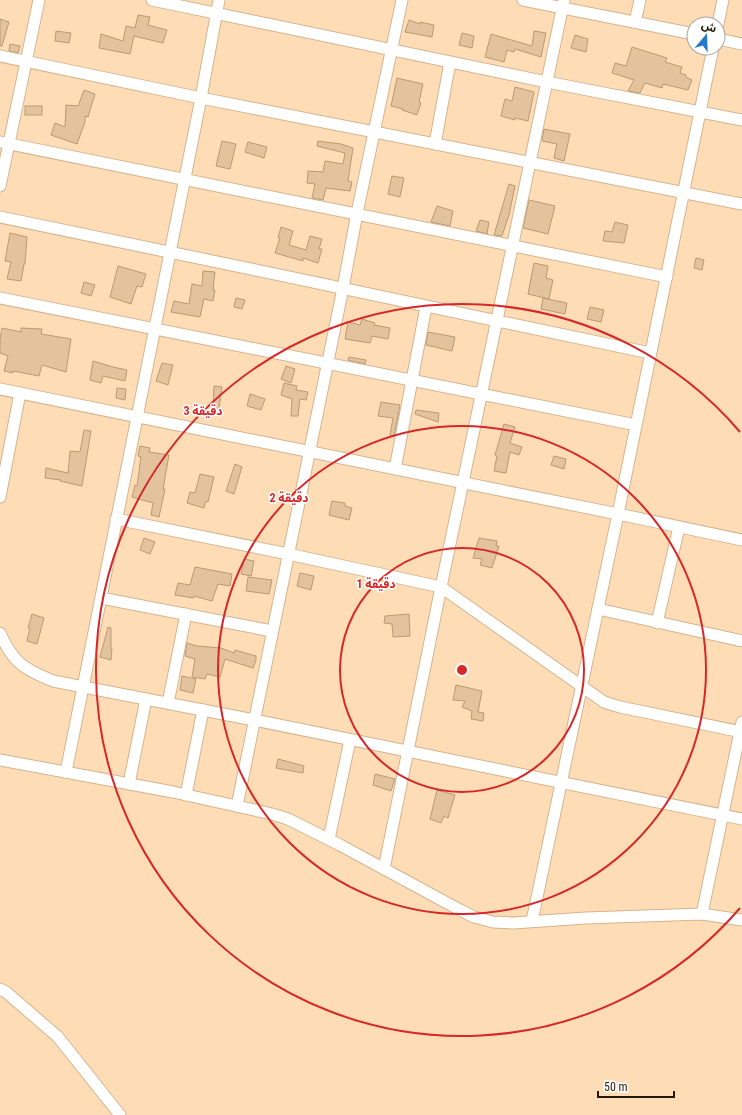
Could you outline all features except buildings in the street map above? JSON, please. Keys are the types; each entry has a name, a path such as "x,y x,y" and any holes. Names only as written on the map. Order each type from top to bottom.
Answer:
{"street":[{"path":"0,186 4,143 27,62 38,0"},
{"path":"152,0 547,82 742,120"},
{"path":"66,772 220,0"},
{"path":"237,806 357,213 402,0"},
{"path":"523,0 563,4 635,22 686,32"},
{"path":"635,22 640,0"},
{"path":"720,16 723,0"},
{"path":"384,869 409,752 441,587 464,483 563,4"},
{"path":"726,41 742,44"},
{"path":"0,56 201,98 742,204"},
{"path":"532,921 618,514 711,56"},
{"path":"435,144 450,62"},
{"path":"4,143 184,180 357,213 667,277"},
{"path":"0,217 170,251 650,353"},
{"path":"0,298 636,425"},
{"path":"395,469 426,306"},
{"path":"0,389 742,540"},
{"path":"0,497 20,393"},
{"path":"116,519 441,587 604,702 620,707 741,728 702,914"},
{"path":"657,623 679,527"},
{"path":"101,598 272,631"},
{"path":"598,610 742,641"},
{"path":"168,703 186,614"},
{"path":"0,633 7,648 19,664 53,682 83,686 254,720 742,819"},
{"path":"129,784 146,699"},
{"path":"186,795 203,710"},
{"path":"329,839 350,740"},
{"path":"0,760 186,795 272,814 288,819 329,839 474,917 493,922 513,923 702,914 742,920"},
{"path":"0,989 6,992 58,1037 120,1115"}]}
